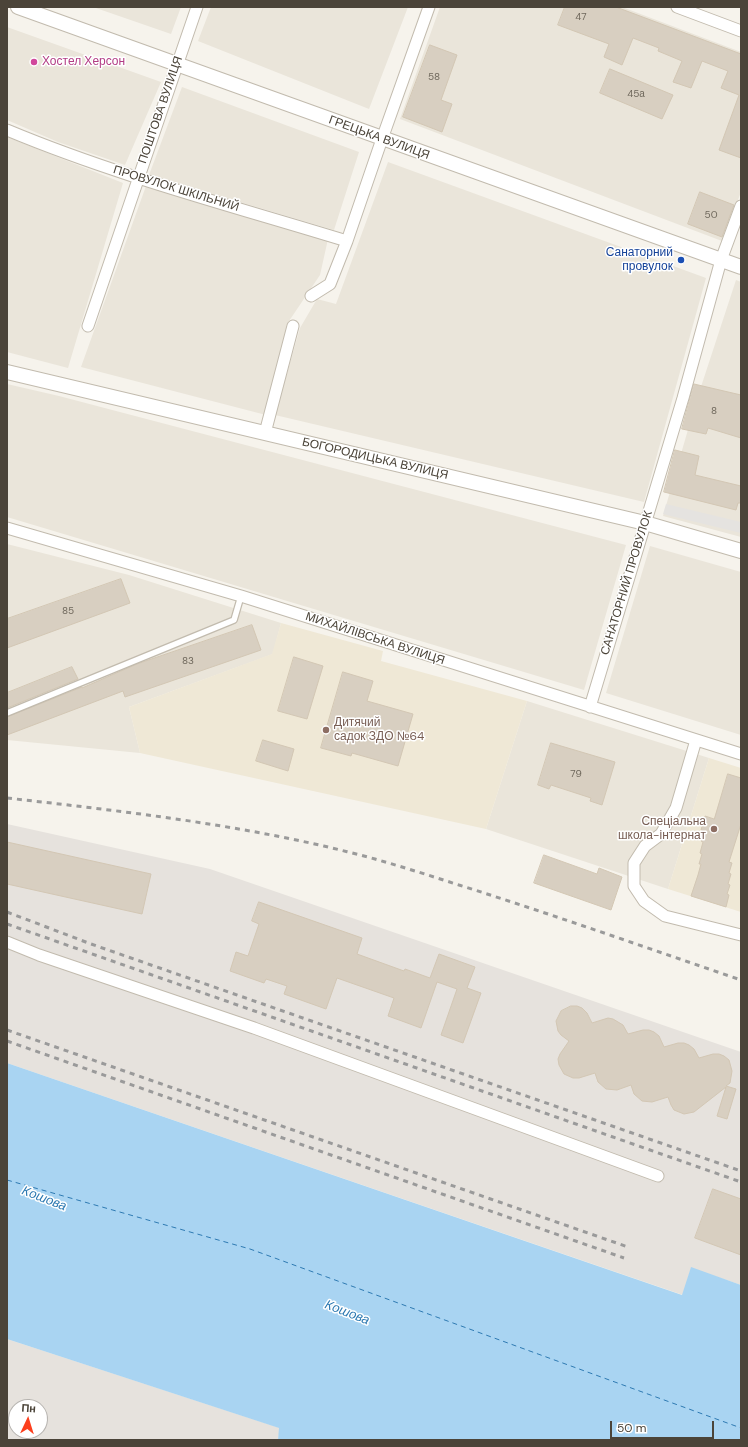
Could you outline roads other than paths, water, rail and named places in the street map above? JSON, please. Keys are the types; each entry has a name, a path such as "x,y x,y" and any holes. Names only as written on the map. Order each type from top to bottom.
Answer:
{"street":[{"name":"ГРЕЦЬКА ВУЛИЦЯ","path":"18,7 741,267"},
{"name":"ПОШТОВА ВУЛИЦЯ","path":"88,326 197,7"},
{"path":"311,296 330,284 347,241 429,7"},
{"path":"677,7 741,31"},
{"name":"ПРОВУЛОК ШКІЛЬНИЙ","path":"7,130 138,178 347,241"},
{"name":"САНАТОРНИЙ ПРОВУЛОК","path":"590,707 683,398 721,260 741,206"},
{"path":"265,433 293,326"},
{"name":"БОГОРОДИЦЬКА ВУЛИЦЯ","path":"7,372 645,523 741,551"},
{"name":"МИХАЙЛІВСЬКА ВУЛИЦЯ","path":"7,528 241,596 741,754"},
{"path":"696,740 676,808 661,834 645,846 634,862 634,886 644,901 665,916 741,935"},
{"path":"7,942 38,955 261,1031 658,1176"}],"lane":[{"path":"7,713 234,620 241,596"}],"water":[{"name":"Кошова","path":"7,1063 682,1295 691,1267 741,1285 741,1440 278,1440 279,1428 7,1339"}],"railway":[{"path":"7,798 192,821 330,847 386,862 495,896 741,980"},
{"path":"7,912 91,944 741,1171"},
{"path":"7,924 741,1182"},
{"path":"7,1030 628,1247"},
{"path":"7,1041 624,1258"}],"place":[{"name":"Хостел Херсон","path":"34,62"},
{"name":"Санаторний провулок","path":"681,260"},
{"name":"Дитячий садок ЗДО №64","path":"326,730"},
{"name":"Спеціальна школа-інтернат","path":"714,829"}]}
